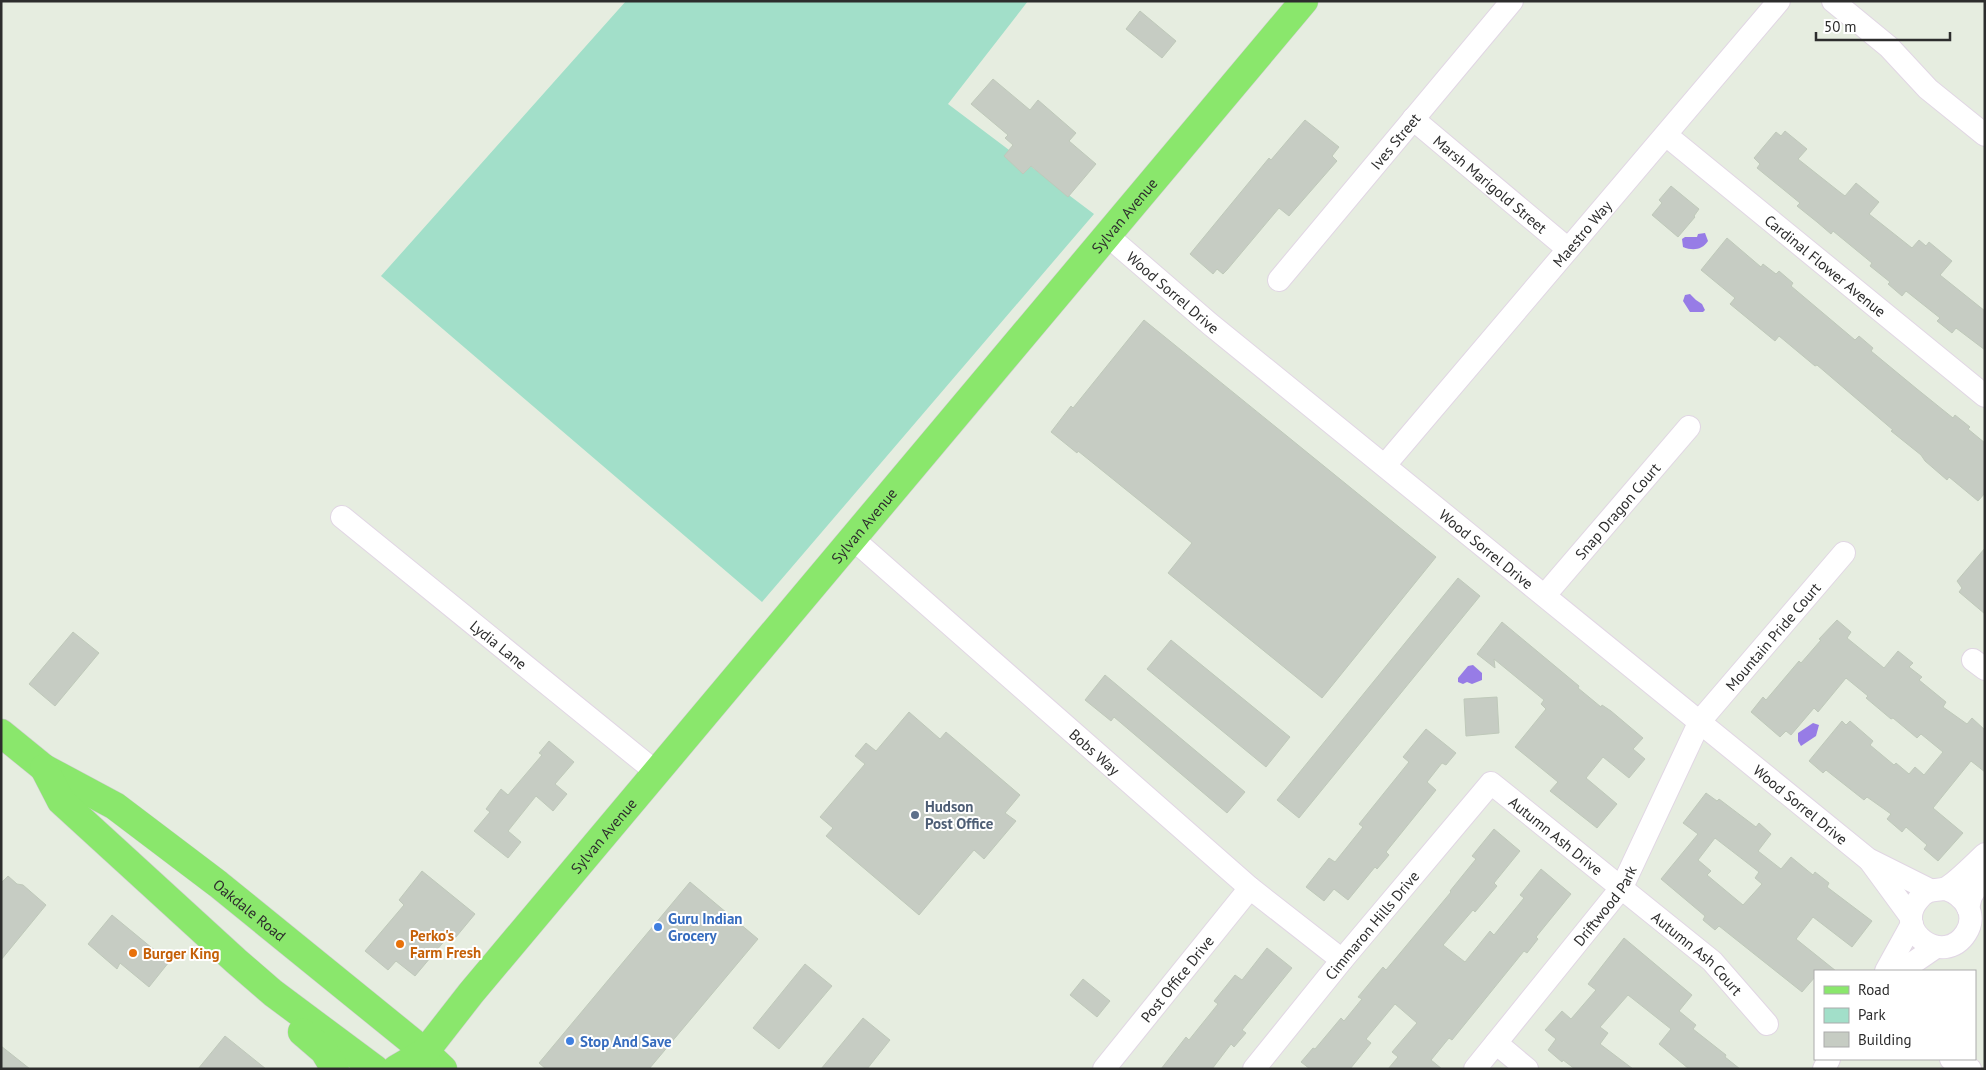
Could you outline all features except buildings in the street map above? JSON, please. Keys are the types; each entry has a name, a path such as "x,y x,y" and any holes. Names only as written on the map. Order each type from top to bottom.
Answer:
{"main road":[{"name":"Sylvan Avenue","path":"396,1069 429,1063 471,993 1304,1"},
{"name":"Oakdale Road","path":"1,733 44,768 115,806 218,884 429,1063"},
{"name":"Oakdale Road","path":"44,768 60,801 236,961 273,992 375,1069"},
{"path":"93,831 98,827 110,827 149,857 192,885 218,884"},
{"path":"273,992 299,1030 324,1051 334,1069"}],"street":[{"name":"Ives Street","path":"1279,280 1512,1"},
{"name":"Maestro Way","path":"1385,465 1779,1"},
{"path":"1833,1 1889,47 1928,89 1985,135"},
{"name":"Marsh Marigold Street","path":"1413,119 1568,249"},
{"name":"Cardinal Flower Avenue","path":"1666,135 1985,396"},
{"name":"Wood Sorrel Drive","path":"1108,236 1210,324 1868,859 1911,920"},
{"name":"Snap Dragon Court","path":"1545,595 1689,427"},
{"name":"Lydia Lane","path":"342,517 656,772"},
{"name":"Bobs Way","path":"852,539 1250,888 1342,960"},
{"name":"Mountain Pride Court","path":"1700,721 1844,553"},
{"name":"Driftwood Park","path":"1475,1069 1622,887 1700,721"},
{"name":"Autumn Ash Drive","path":"1491,783 1622,887"},
{"name":"Cimmaron Hills Drive","path":"1254,1069 1342,960 1491,783"},
{"path":"1886,970 1911,920 1916,901 1938,890 1985,854"},
{"name":"Wood Sorrel Drive","path":"1868,859 1938,890"},
{"path":"1968,908 1971,896 1985,874"},
{"name":"Autumn Ash Court","path":"1622,887 1712,961 1767,1024"},
{"name":"Post Office Drive","path":"1104,1069 1250,888"},
{"path":"1902,970 1936,947 1953,944 1966,933 1970,916 1963,899 1955,892 1938,890"},
{"path":"1911,920 1915,932 1920,939 1936,947"},
{"path":"1496,1043 1527,1069"},
{"path":"1953,1060 1970,1069"}],"green space":[{"path":"626,1 1028,1 948,104 1094,214 762,602 381,276"}],"shaded area":[{"path":"1705,233 1708,241 1700,248 1690,249 1683,247 1682,239 1685,237 1697,237 1698,234"},
{"path":"1690,294 1702,304 1705,310 1703,312 1690,312 1683,301 1685,295"},
{"path":"1473,665 1482,673 1482,680 1472,684 1458,682 1458,678 1468,666"},
{"path":"1813,723 1819,725 1816,736 1801,746 1798,741 1798,733"}],"place":[{"name":"Hudson Post Office","path":"915,815"},
{"name":"Guru Indian Grocery","path":"658,927"},
{"name":"Perko's Farm Fresh","path":"400,944"},
{"name":"Burger King","path":"133,953"},
{"name":"Stop And Save","path":"570,1041"}]}
